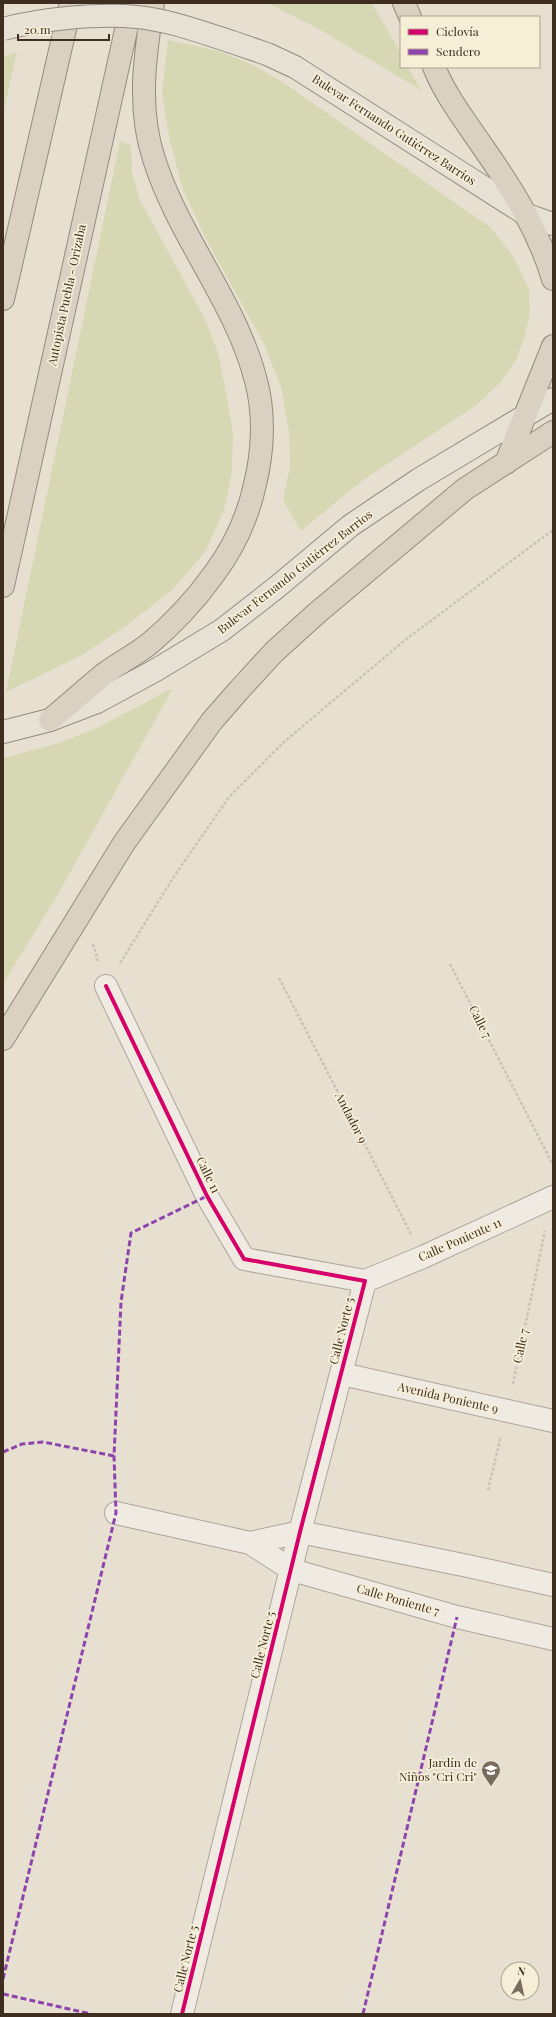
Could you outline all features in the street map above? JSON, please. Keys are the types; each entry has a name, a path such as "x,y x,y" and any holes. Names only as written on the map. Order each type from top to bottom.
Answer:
{"highway":[{"path":"3,299 70,3"},
{"name":"Autopista Puebla - Orizaba","path":"3,586 132,3"},
{"path":"50,720 105,674 149,644 184,610 214,575 234,544 251,504 261,460 261,415 257,383 247,352 186,233 163,184 153,158 145,121 144,60 153,3"},
{"path":"404,3 410,16"},
{"path":"435,68 461,115 528,215 547,257 553,279"},
{"path":"506,463 553,346"},
{"path":"3,1039 124,843 175,770 212,721 274,652 356,579 465,489 553,432"}],"main road":[{"name":"Bulevar Fernando Gutiérrez Barrios","path":"3,29 56,19 137,17 176,25 267,54 295,67 528,215 553,224"},
{"name":"Bulevar Fernando Gutiérrez Barrios","path":"11,730 50,720 97,702 156,670 222,630 277,587 350,526 418,480 553,399"}],"street":[{"name":"Calle 11","path":"106,986 207,1196 244,1259 365,1280"},
{"name":"Calle Poniente 11","path":"365,1280 422,1257 550,1199"},
{"name":"Calle Norte 5","path":"182,2014 292,1570 300,1532 342,1374 365,1280"},
{"name":"Avenida Poniente 9","path":"342,1374 553,1421"},
{"name":"Calle Poniente 7","path":"116,1513 250,1543 292,1570 457,1617 553,1639"},
{"name":"Calle Poniente 7","path":"250,1543 300,1532 553,1585"}],"path":[{"path":"106,986 173,878 229,797 284,742 405,640 553,530"},
{"path":"82,911 106,986"}],"green space":[{"path":"267,3 372,3 400,52 400,68 409,68 421,90 317,28"},
{"path":"168,40 218,51 249,63 284,83 491,228 514,258 529,289 530,314 524,339 516,360 500,383 475,406 363,480 301,531 283,500 290,466 289,432 282,390 265,346 206,239 183,190 170,141 162,93"},
{"path":"17,52 3,114 3,57"},
{"path":"120,141 131,145 132,173 140,200 206,321 219,356 233,432 232,472 224,510 205,552 172,590 126,626 82,655 6,692"},
{"path":"173,688 58,894 3,984 3,758 59,743 99,727"}],"marked path":[{"path":"3,1979 116,1513 114,1456 121,1302 131,1233 207,1196"},
{"path":"3,1452 22,1444 43,1442 114,1456"},
{"path":"363,2014 457,1617"},
{"path":"3,1994 91,2014"}],"cycle path":[{"path":"106,986 207,1196 244,1259 365,1281 300,1532 182,2014"}],"place":[{"name":"Jardín de Niños \"Cri Cri\"","path":"491,1787"}]}
